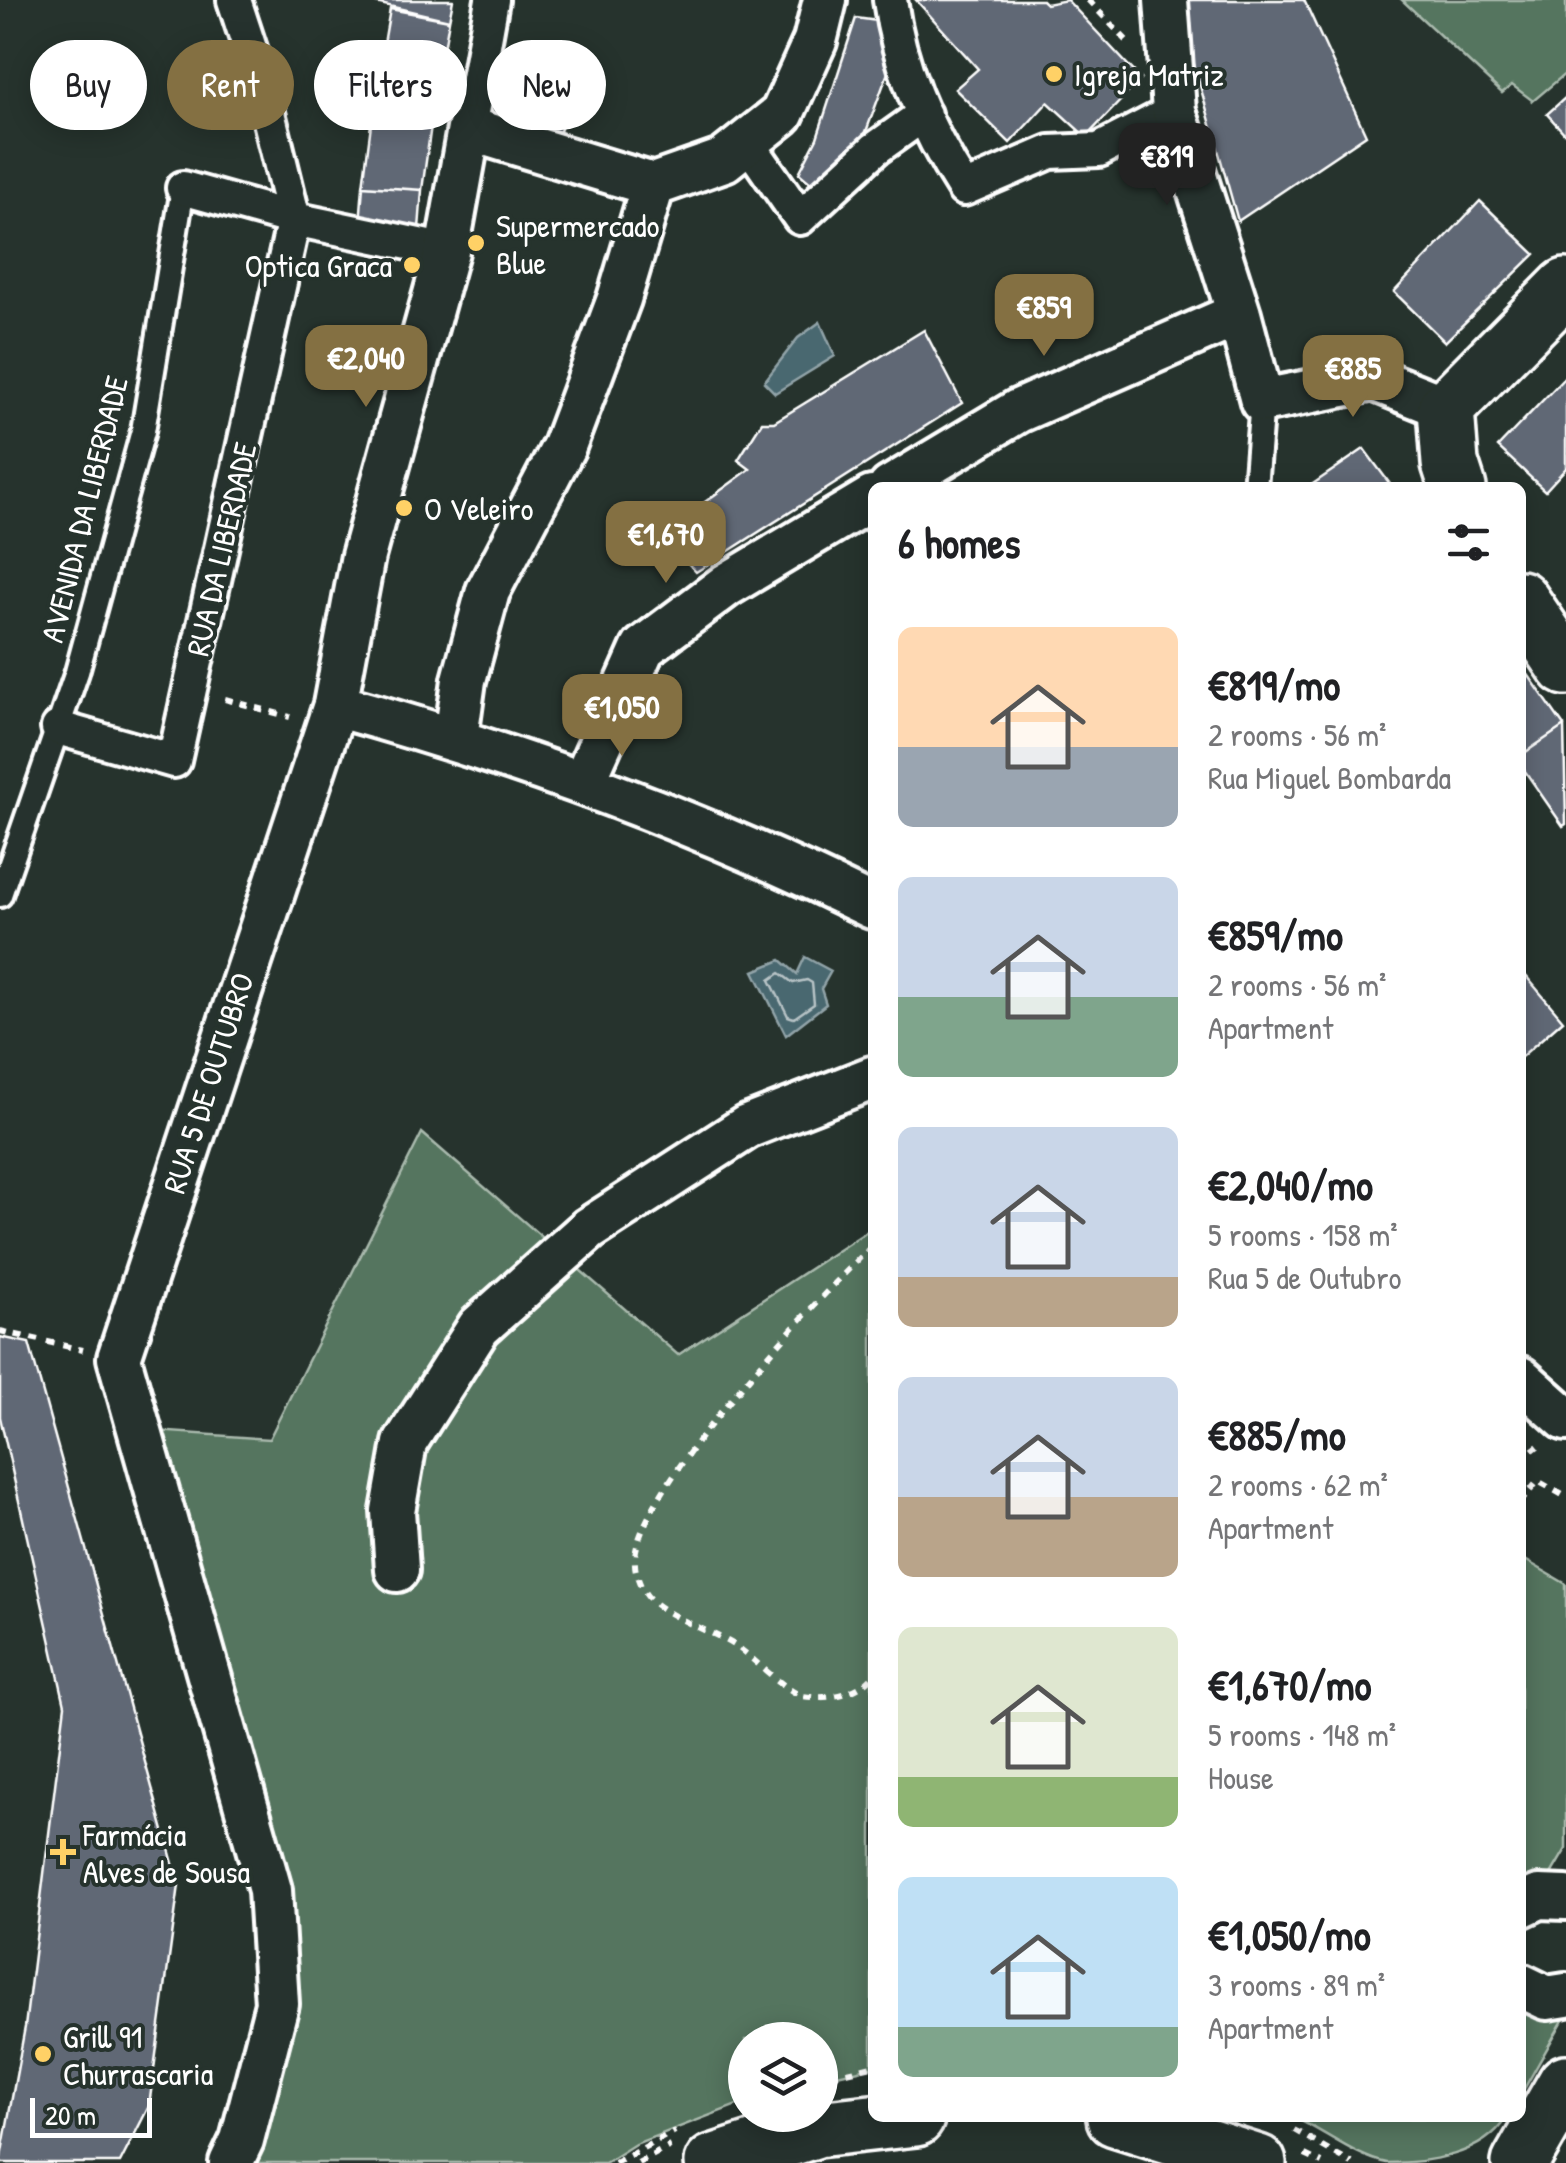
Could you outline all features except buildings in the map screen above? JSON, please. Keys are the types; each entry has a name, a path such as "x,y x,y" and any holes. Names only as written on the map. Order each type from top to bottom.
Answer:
{"main road":[{"path":"1456,482 1450,463 1446,408 1563,292"},
{"path":"1520,2163 1566,2083"},
{"path":"713,2163 817,2129 880,2122"},
{"path":"1136,2122 1258,2145"}],"street":[{"path":"234,0 260,76 294,219"},
{"name":"RUA 5 DE OUTUBRO","path":"118,1358 330,716 364,556 447,251 492,0"},
{"path":"469,128 653,186 724,160 782,114 815,41 826,0"},
{"path":"890,0 894,24 933,141 964,188 1050,152 1098,150 1174,111"},
{"path":"1166,0 1174,111 1239,314 1262,401 1374,379 1446,408"},
{"path":"748,143 800,218 875,150 924,114"},
{"path":"456,738 464,680 488,590 564,446 618,299 653,186"},
{"path":"183,188 294,219 447,251"},
{"name":"RUA DA LIBERDADE","path":"58,728 174,761 294,219"},
{"path":"900,482 1018,411 1239,314"},
{"path":"583,783 643,648 727,585 868,500"},
{"path":"330,716 456,738 766,854 868,905"},
{"path":"397,1570 392,1511 405,1443 480,1328 589,1229 731,1138 868,1080"},
{"path":"118,1358 270,1890 277,2004 242,2140 231,2163"},
{"path":"1526,1383 1566,1419"},
{"path":"1526,1903 1539,1896 1566,1898"},
{"path":"1526,1989 1546,1998 1566,1995"}],"lane":[{"name":"AVENIDA DA LIBERDADE","path":"0,894 58,728 143,431 183,188"},
{"path":"1255,482 1262,401"}],"path":[{"path":"190,689 330,716"},
{"path":"868,1250 801,1316 662,1491 637,1541 634,1566 646,1595 733,1644 798,1695 826,1698 863,1688 868,1682"},
{"path":"0,1331 118,1358"},
{"path":"1526,1495 1538,1480 1566,1497"},
{"path":"838,2074 868,2067"},
{"path":"1258,2145 1352,2163"}],"green space":[{"path":"1402,0 1566,0 1566,73 1533,101 1512,85 1502,93"},
{"path":"422,1133 678,1355 868,1231 868,2068 838,2075 838,2022 728,2022 728,2108 635,2144 605,2163 244,2163 287,2037 156,1431 269,1439"},
{"path":"1526,1561 1566,1584 1566,1849 1550,1876 1526,1886"},
{"path":"1526,2005 1566,2015 1526,2085"},
{"path":"1302,2122 1503,2122 1484,2141 1437,2159 1387,2163 1352,2150"}],"water":[{"path":"820,322 835,356 775,393 764,382 798,338"},
{"path":"805,957 831,971 821,989 826,1004 786,1035 754,971 781,960 797,974"}],"place":[{"name":"Igreja Matriz","path":"1054,74"},
{"name":"Supermercado Blue","path":"476,243"},
{"name":"Optica Graca","path":"412,265"},
{"name":"O Veleiro","path":"404,508"},
{"name":"Farmácia Alves de Sousa","path":"63,1852"},
{"name":"Grill 91 Churrascaria","path":"43,2054"}]}
